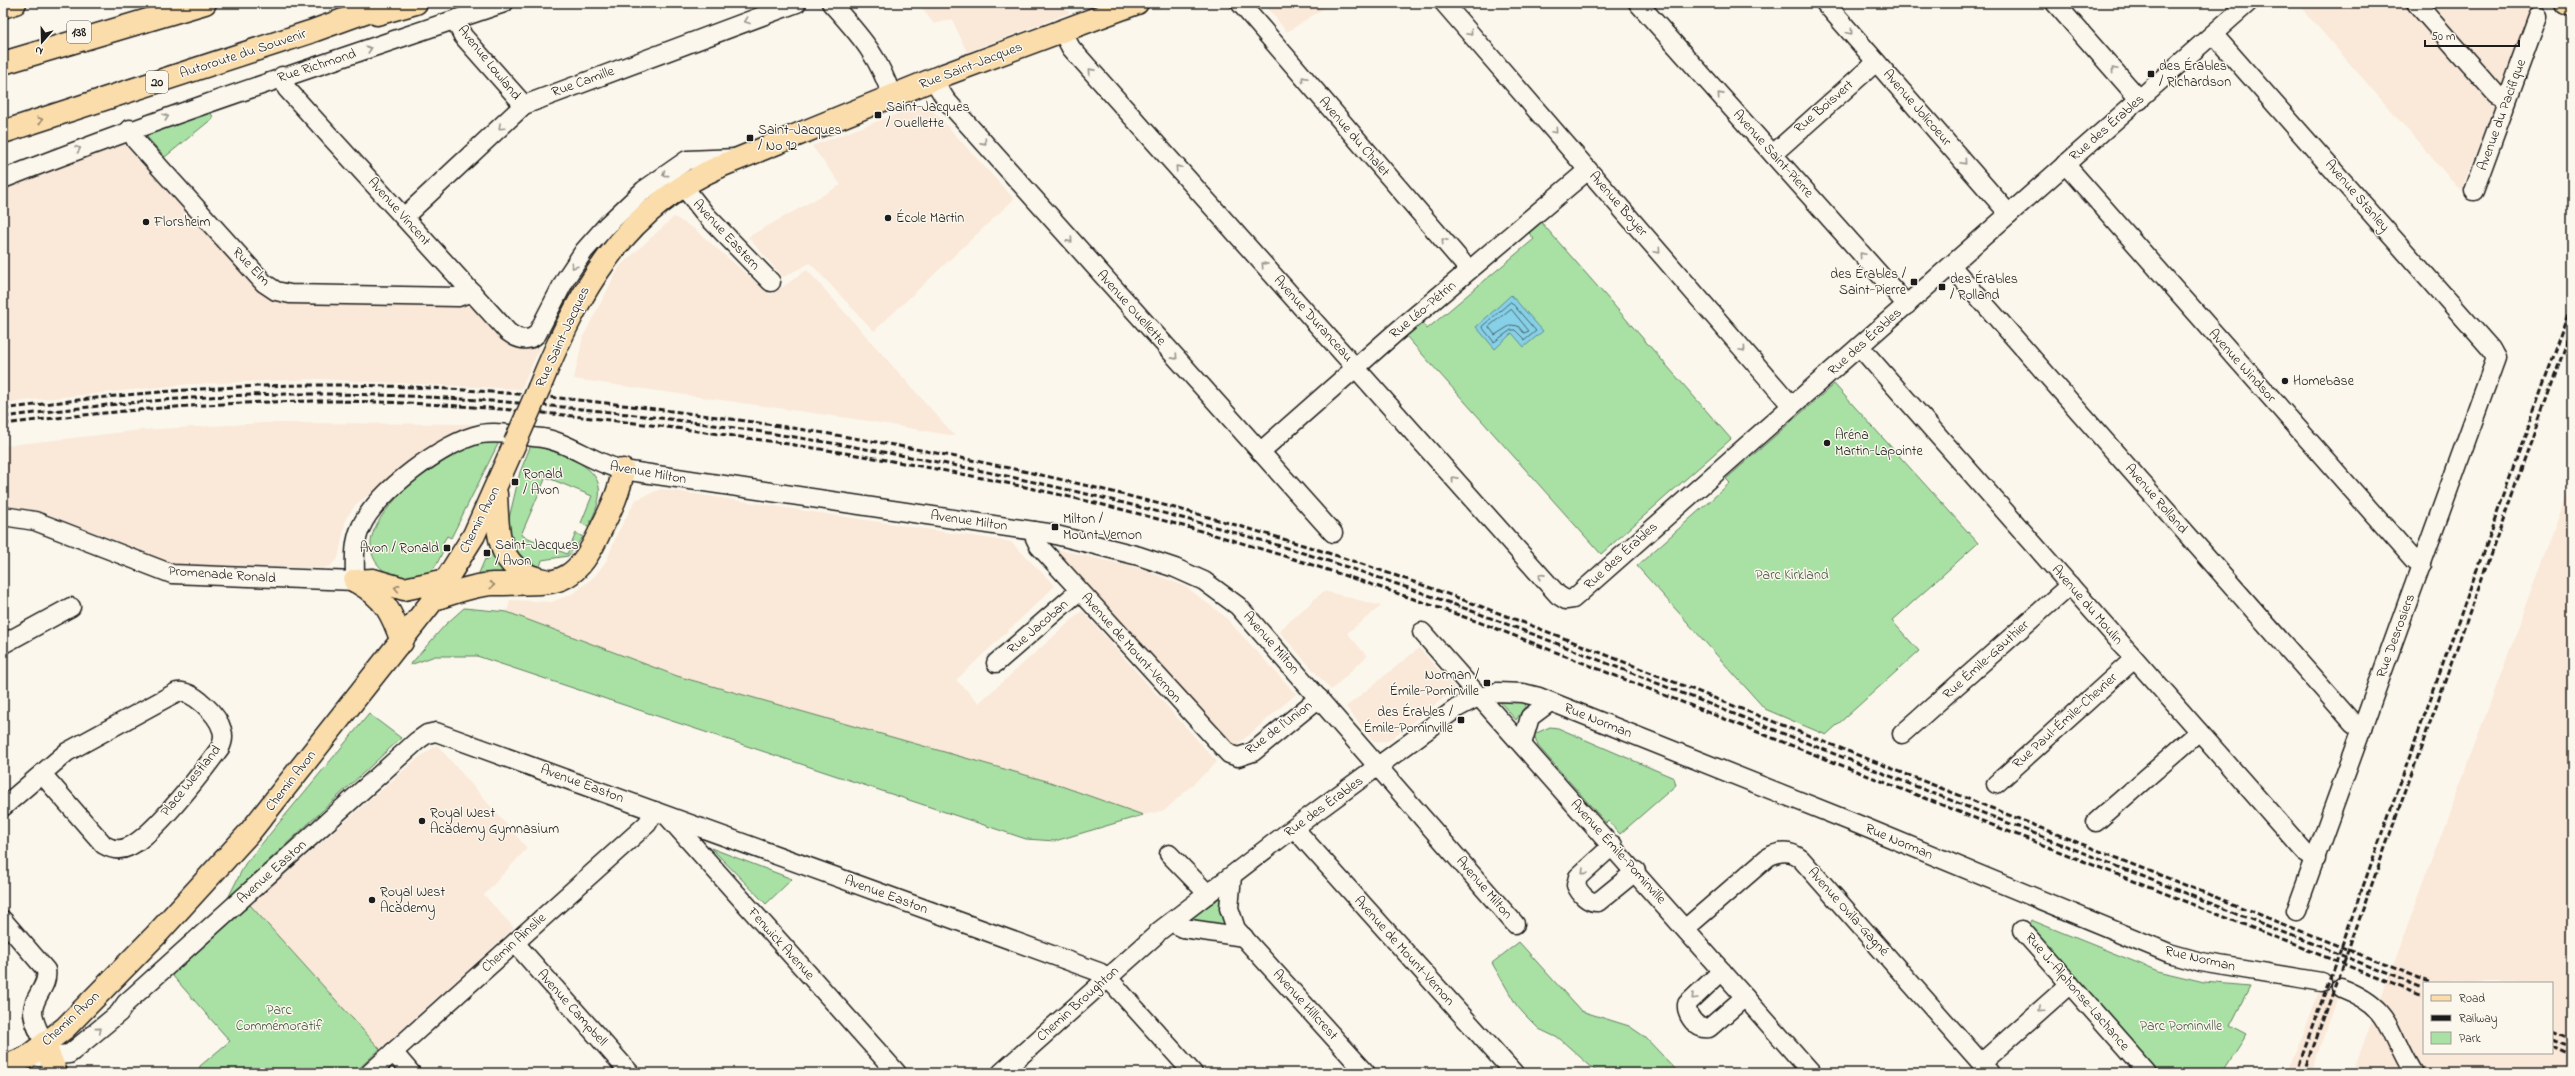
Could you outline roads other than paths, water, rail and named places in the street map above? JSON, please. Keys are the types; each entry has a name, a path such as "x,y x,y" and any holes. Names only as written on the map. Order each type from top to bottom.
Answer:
{"main road":[{"path":"3,7 15,3"},
{"name":"138","path":"3,62 155,3"},
{"path":"3,62 205,3"},
{"name":"Autoroute du Souvenir","path":"3,132 310,32 390,3"},
{"path":"310,32 416,3"},
{"name":"Rue Saint-Jacques","path":"515,443 573,310 597,271 636,224 683,186 709,170 892,97 933,79 1137,3"},
{"path":"2567,3 2572,5"},
{"name":"Chemin Avon","path":"3,1067 26,1058 50,1058 65,1028 156,935 238,846 402,642 434,599 474,535 495,491 515,443"},
{"path":"434,599 482,585 533,585 556,580 576,571 586,559 616,497 623,470"},
{"path":"495,491 498,533 507,559 519,570 532,577 556,580"},
{"path":"355,581 373,580 404,589 447,580"},
{"path":"355,581 372,591 388,608 402,642"}],"street":[{"name":"Rue Richmond","path":"3,179 130,130 282,76 504,3"},
{"name":"Rue Camille","path":"404,217 524,105 797,3"},
{"path":"831,3 871,50 882,70 892,97"},
{"name":"Avenue du Chalet","path":"1240,3 1469,270"},
{"name":"Avenue Boyer","path":"1444,3 1791,405"},
{"name":"Avenue Saint-Pierre","path":"1638,3 1906,305"},
{"name":"Avenue Jolicoeur","path":"1825,3 2009,214"},
{"path":"2055,3 2140,100"},
{"name":"Rue des Érables","path":"1569,600 1791,405 1860,348 1906,305 1952,267 2065,164 2140,100 2248,3"},
{"path":"2416,3 2496,94 2507,100"},
{"name":"Avenue du Pacifique","path":"2474,191 2538,16"},
{"name":"Avenue Lowland","path":"454,20 463,36 524,105"},
{"name":"Avenue Duranceau","path":"1062,31 1071,48 1558,595 1569,600"},
{"name":"Avenue Stanley","path":"2213,34 2491,349 2495,355 2495,362"},
{"name":"Rue Boisvert","path":"1773,154 1876,62"},
{"name":"Avenue Vincent","path":"282,76 287,89 472,292 513,336 523,339"},
{"name":"Avenue Ouellette","path":"933,79 946,100 1333,533"},
{"name":"Rue Elm","path":"130,130 136,141 264,283 276,291 290,294 458,296 472,292"},
{"name":"Rue Saint-Jacques","path":"523,339 531,339 537,334 566,278 584,251 607,225 644,190 687,160 740,158"},
{"name":"Avenue Windsor","path":"2065,164 2409,554 2422,565"},
{"name":"Rue Léo-Pétrin","path":"1260,452 1355,367 1588,170"},
{"name":"Avenue Eastern","path":"683,186 705,214 771,282"},
{"name":"Avenue Rolland","path":"1952,267 2353,723 2362,730"},
{"name":"Avenue du Moulin","path":"1860,348 2305,852 2316,859"},
{"name":"Rue Desrosiers","path":"2296,911 2495,362"},
{"name":"Avenue Milton","path":"355,581 358,535 366,517 375,505 428,460 473,436 492,434 547,440 600,463 623,470 1035,531 1151,559 1204,581 1238,606 1379,766 1515,924"},
{"name":"Promenade Ronald","path":"3,516 35,521 172,574 355,581"},
{"name":"Avenue de Mount-Vernon","path":"1035,531 1035,538 1039,546 1221,748 1229,754 1238,757"},
{"name":"Rue Émile-Gauthier","path":"1902,734 2070,585"},
{"name":"Rue Jacoban","path":"996,663 1079,590"},
{"path":"3,644 71,607"},
{"name":"Avenue Émile-Pominville","path":"1422,632 1636,871 1812,1073"},
{"name":"Rue Paul-Émile-Chevrier","path":"1996,784 2134,659"},
{"name":"Place Westland","path":"3,806 75,746 179,692 193,695 222,729 223,738 220,748 174,805 134,844 124,848 114,849 104,845 42,774"},
{"name":"Rue Norman","path":"1480,697 1497,692 1516,692 1550,702 1857,824 2169,953 2201,962 2322,982"},
{"name":"Rue des Érables","path":"1162,930 1294,828 1457,708 1480,697"},
{"name":"Rue de l'Union","path":"1238,757 1253,752 1319,698"},
{"path":"1522,744 1530,717 1550,702"},
{"path":"2096,822 2199,732"},
{"name":"Avenue Easton","path":"50,1058 69,1054 119,1013 126,1003 427,734 444,733 1099,972 1107,977 1193,1073"},
{"name":"Chemin Ainslie","path":"370,1073 661,813"},
{"name":"Fenwick Avenue","path":"661,813 897,1073"},
{"name":"Avenue de Mount-Vernon","path":"1294,828 1514,1073"},
{"path":"1613,845 1578,877 1576,885 1580,892 1587,899 1598,902 1636,871"},
{"name":"Avenue Ovila-Gagné","path":"1686,928 1768,858 1779,852 1793,854 1800,859 1986,1068"},
{"path":"1169,854 1208,894"},
{"name":"Avenue Hillcrest","path":"1232,876 1230,916 1236,929 1366,1073"},
{"path":"3,920 46,970 46,980 35,998 33,1009 34,1019 50,1058"},
{"path":"1162,930 1183,928 1244,937"},
{"name":"Chemin Broughton","path":"1001,1073 1107,977 1162,930"},
{"name":"Rue J.-Alphonse-Lachance","path":"2022,930 2148,1073"},
{"name":"Avenue Campbell","path":"515,943 630,1073"},
{"path":"1722,971 1687,1004 1688,1012 1693,1021 1700,1027 1709,1028 1745,997"},
{"path":"1986,1068 2070,984"},
{"path":"2341,988 2366,999 2378,1009 2413,1073"},
{"path":"393,1052 411,1073"}],"water":[{"path":"1511,295 1543,331 1524,347 1512,333 1495,349 1476,327"}],"railway":[{"path":"2296,1073 2572,305"},
{"path":"2304,1073 2572,328"},
{"path":"3,409 117,396 231,387 359,385 464,390 568,399 795,428 936,453 1076,483 1145,500 1283,539 1409,580 1472,603 2429,982"},
{"path":"3,417 75,408 220,396 348,394 459,399 570,408 680,420 735,428 879,451 1021,479 1092,495 1233,532 1363,572 1423,593 1600,661 2423,988"},
{"path":"3,424 126,411 291,401 376,402 464,406 552,414 683,429 851,454 1018,485 1128,511 1269,551 1362,581 1500,630 2423,996"},
{"path":"2553,1031 2572,1039"},
{"path":"2553,1040 2572,1048"},
{"path":"2553,1047 2572,1056"}],"place":[{"name":"des Érables / Richardson","path":"2151,74"},
{"name":"Saint-Jacques / Ouellette","path":"878,115"},
{"name":"Saint-Jacques / No 92","path":"750,138"},
{"name":"École Martin","path":"888,218"},
{"name":"Florsheim","path":"146,222"},
{"name":"des Érables / Saint-Pierre","path":"1914,282"},
{"name":"des Érables / Rolland","path":"1942,287"},
{"name":"Homebase","path":"2285,381"},
{"name":"Aréna Martin-Lapointe","path":"1827,443"},
{"name":"Ronald / Avon","path":"515,482"},
{"name":"Milton / Mount-Vernon","path":"1055,527"},
{"name":"Avon / Ronald","path":"447,548"},
{"name":"Saint-Jacques / Avon","path":"487,553"},
{"name":"Norman / Émile-Pominville","path":"1487,683"},
{"name":"des Érables / Émile-Pominville","path":"1461,720"},
{"name":"Royal West Academy Gymnasium","path":"422,821"},
{"name":"Royal West Academy","path":"372,900"}],"park label":[{"name":"Parc Kirkland","path":"1792,575"},
{"name":"Parc Commémoratif","path":"279,1018"},
{"name":"Parc Pominville","path":"2181,1026"}]}
